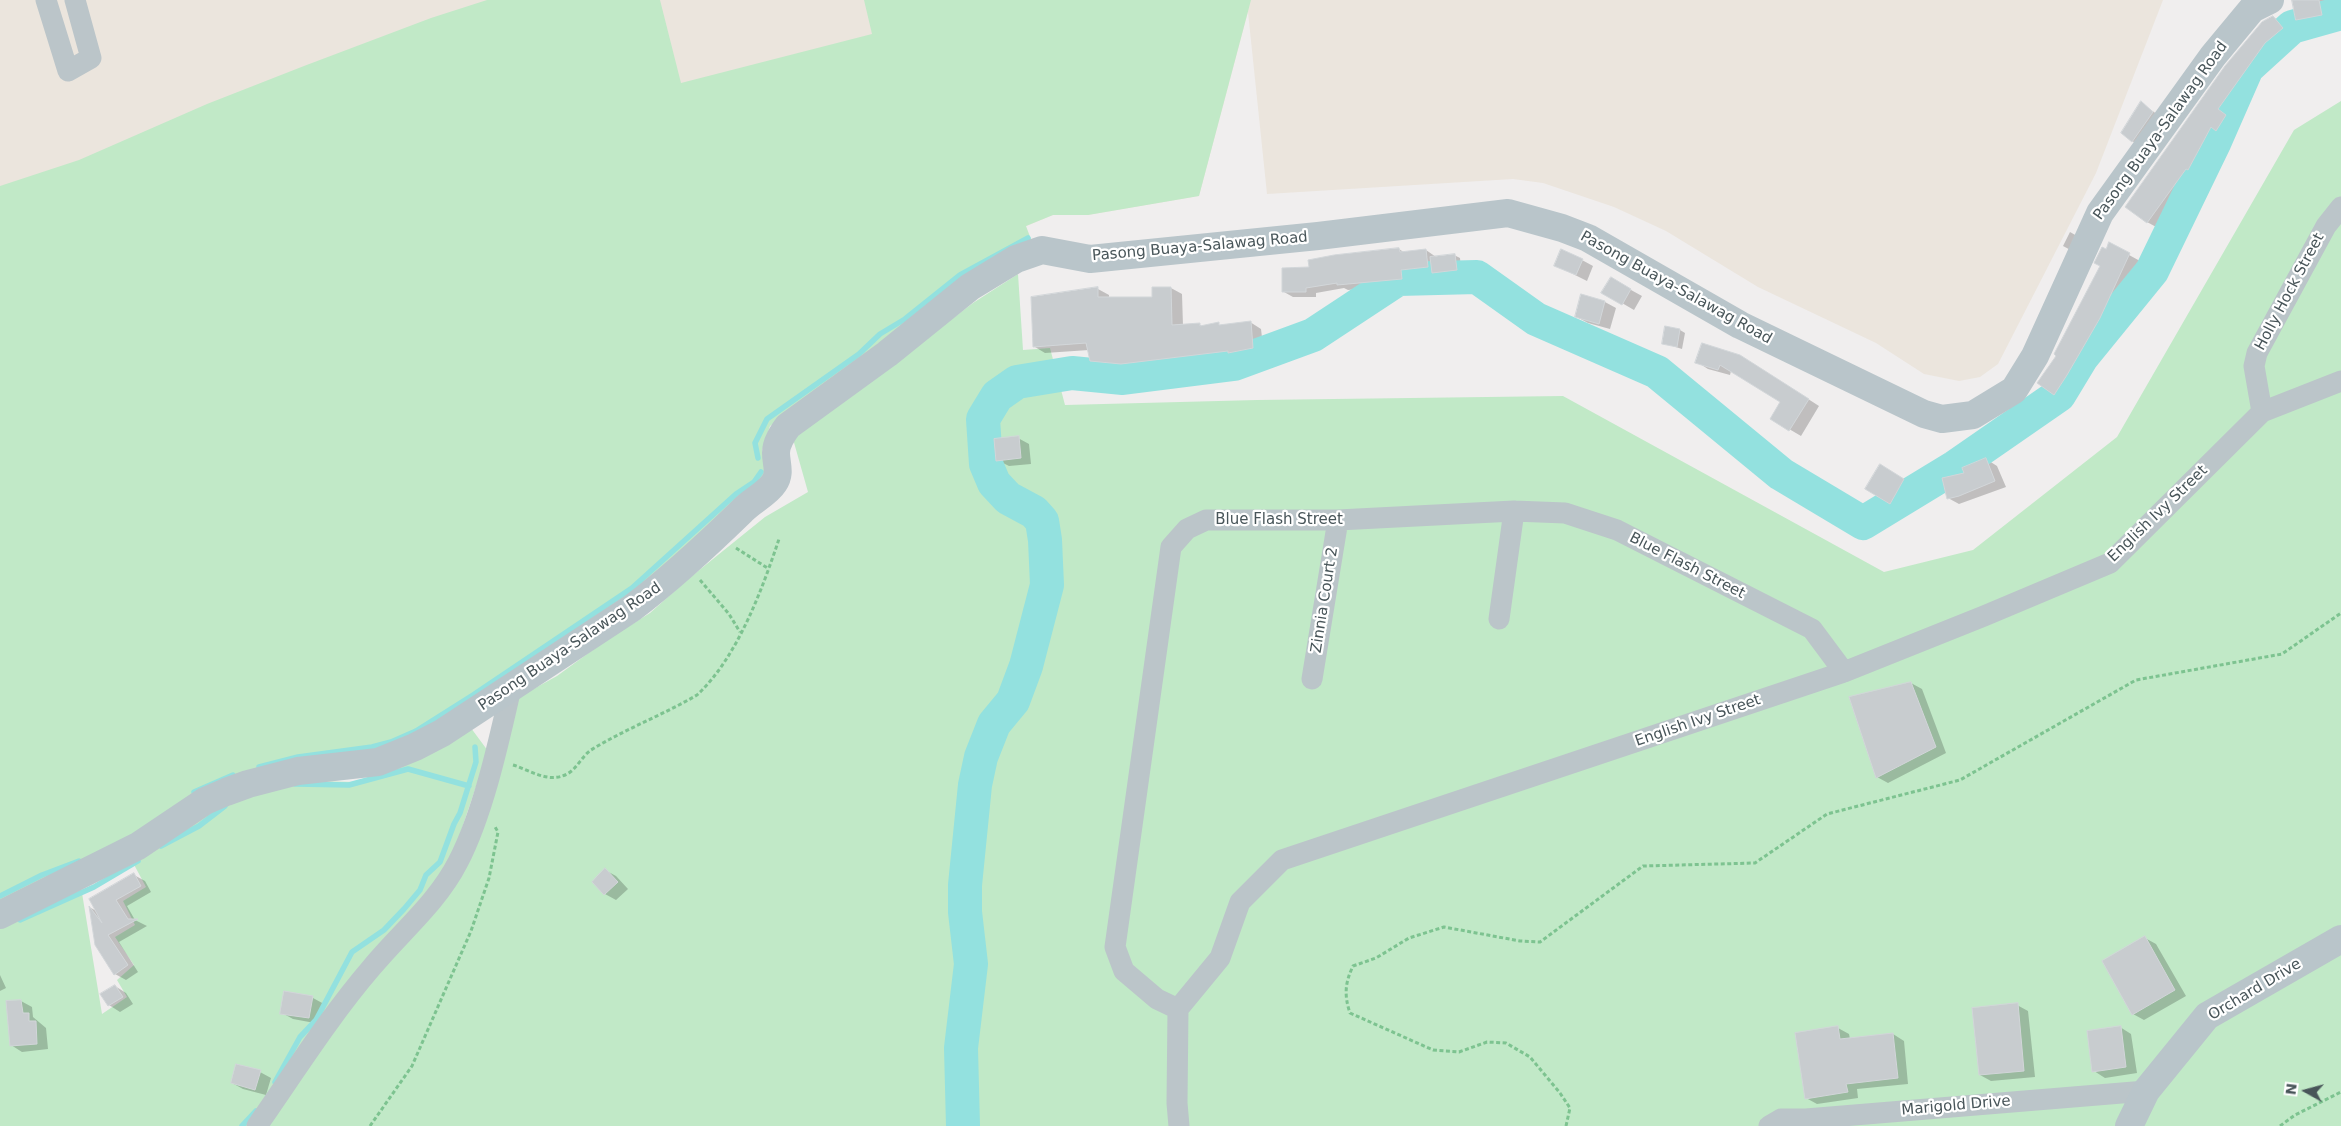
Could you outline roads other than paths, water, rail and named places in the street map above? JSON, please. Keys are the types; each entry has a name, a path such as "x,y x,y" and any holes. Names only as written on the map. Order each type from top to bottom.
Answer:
{"street":[{"path":"46,0 68,71 92,58 75,0"},
{"name":"Pasong Buaya-Salawag Road","path":"0,915 138,846 212,798 274,776 298,771 364,764 394,756 442,733 632,608 686,565 743,509 774,484 778,476 776,452 778,442 788,426 879,360 970,287 1016,259 1042,250 1090,259 1318,236 1508,213 1562,228 1588,238 1740,325 1924,414 1942,419 1974,415 2014,390 2035,356 2100,214 2213,56 2252,9 2270,0"},
{"name":"Holly Hock Street","path":"2262,412 2254,366 2257,353 2326,226 2341,207"},
{"name":"English Ivy Street","path":"1178,1009 1220,958 1240,902 1282,860 1844,672 2110,563 2262,412 2341,381"},
{"path":"1499,619 1514,511"},
{"name":"Blue Flash Street","path":"1178,1009 1157,999 1124,971 1115,947 1171,547 1187,529 1206,520 1338,520 1514,511 1564,513 1617,530 1812,629 1844,672"},
{"name":"Zinnia Court 2","path":"1312,679 1338,520"},
{"path":"257,1126 333,1016 372,966 444,887 459,861 480,803 511,688"},
{"name":"Orchard Drive","path":"2129,1126 2146,1091 2207,1016 2341,939"},
{"path":"1178,1009 1177,1103 1179,1126"},
{"name":"Marigold Drive","path":"1769,1126 1781,1119 1806,1119 2146,1091"}],"waterway":[{"path":"963,1126 961,1048 971,964 965,912 965,885 975,785 981,757 994,724 1013,701 1026,666 1047,585 1045,540 1042,521 1034,512 1008,498 994,483 986,464 983,419 997,396 1017,382 1072,373 1123,378 1234,364 1313,335 1398,279 1477,277 1536,319 1657,372 1781,474 1863,523 1955,467 2059,395 2082,357 2152,271 2215,141 2247,68 2292,27 2341,13"},
{"path":"758,458 755,443 767,419 859,354 880,334 905,319 960,275 1028,238"},
{"path":"259,767 298,757 372,747 391,742 416,731 632,588 736,494 754,482 761,472"},
{"path":"275,1082 300,1037 316,1020 352,952 384,930 420,890 426,875 440,862 460,813 476,762 475,747"},
{"path":"295,784 349,785 408,769 469,786"},
{"path":"194,792 233,775"},
{"path":"161,846 199,826 225,806"},
{"path":"0,896 42,875 79,861"},
{"path":"20,920 94,887 138,861"},
{"path":"242,1126 256,1111"}]}
